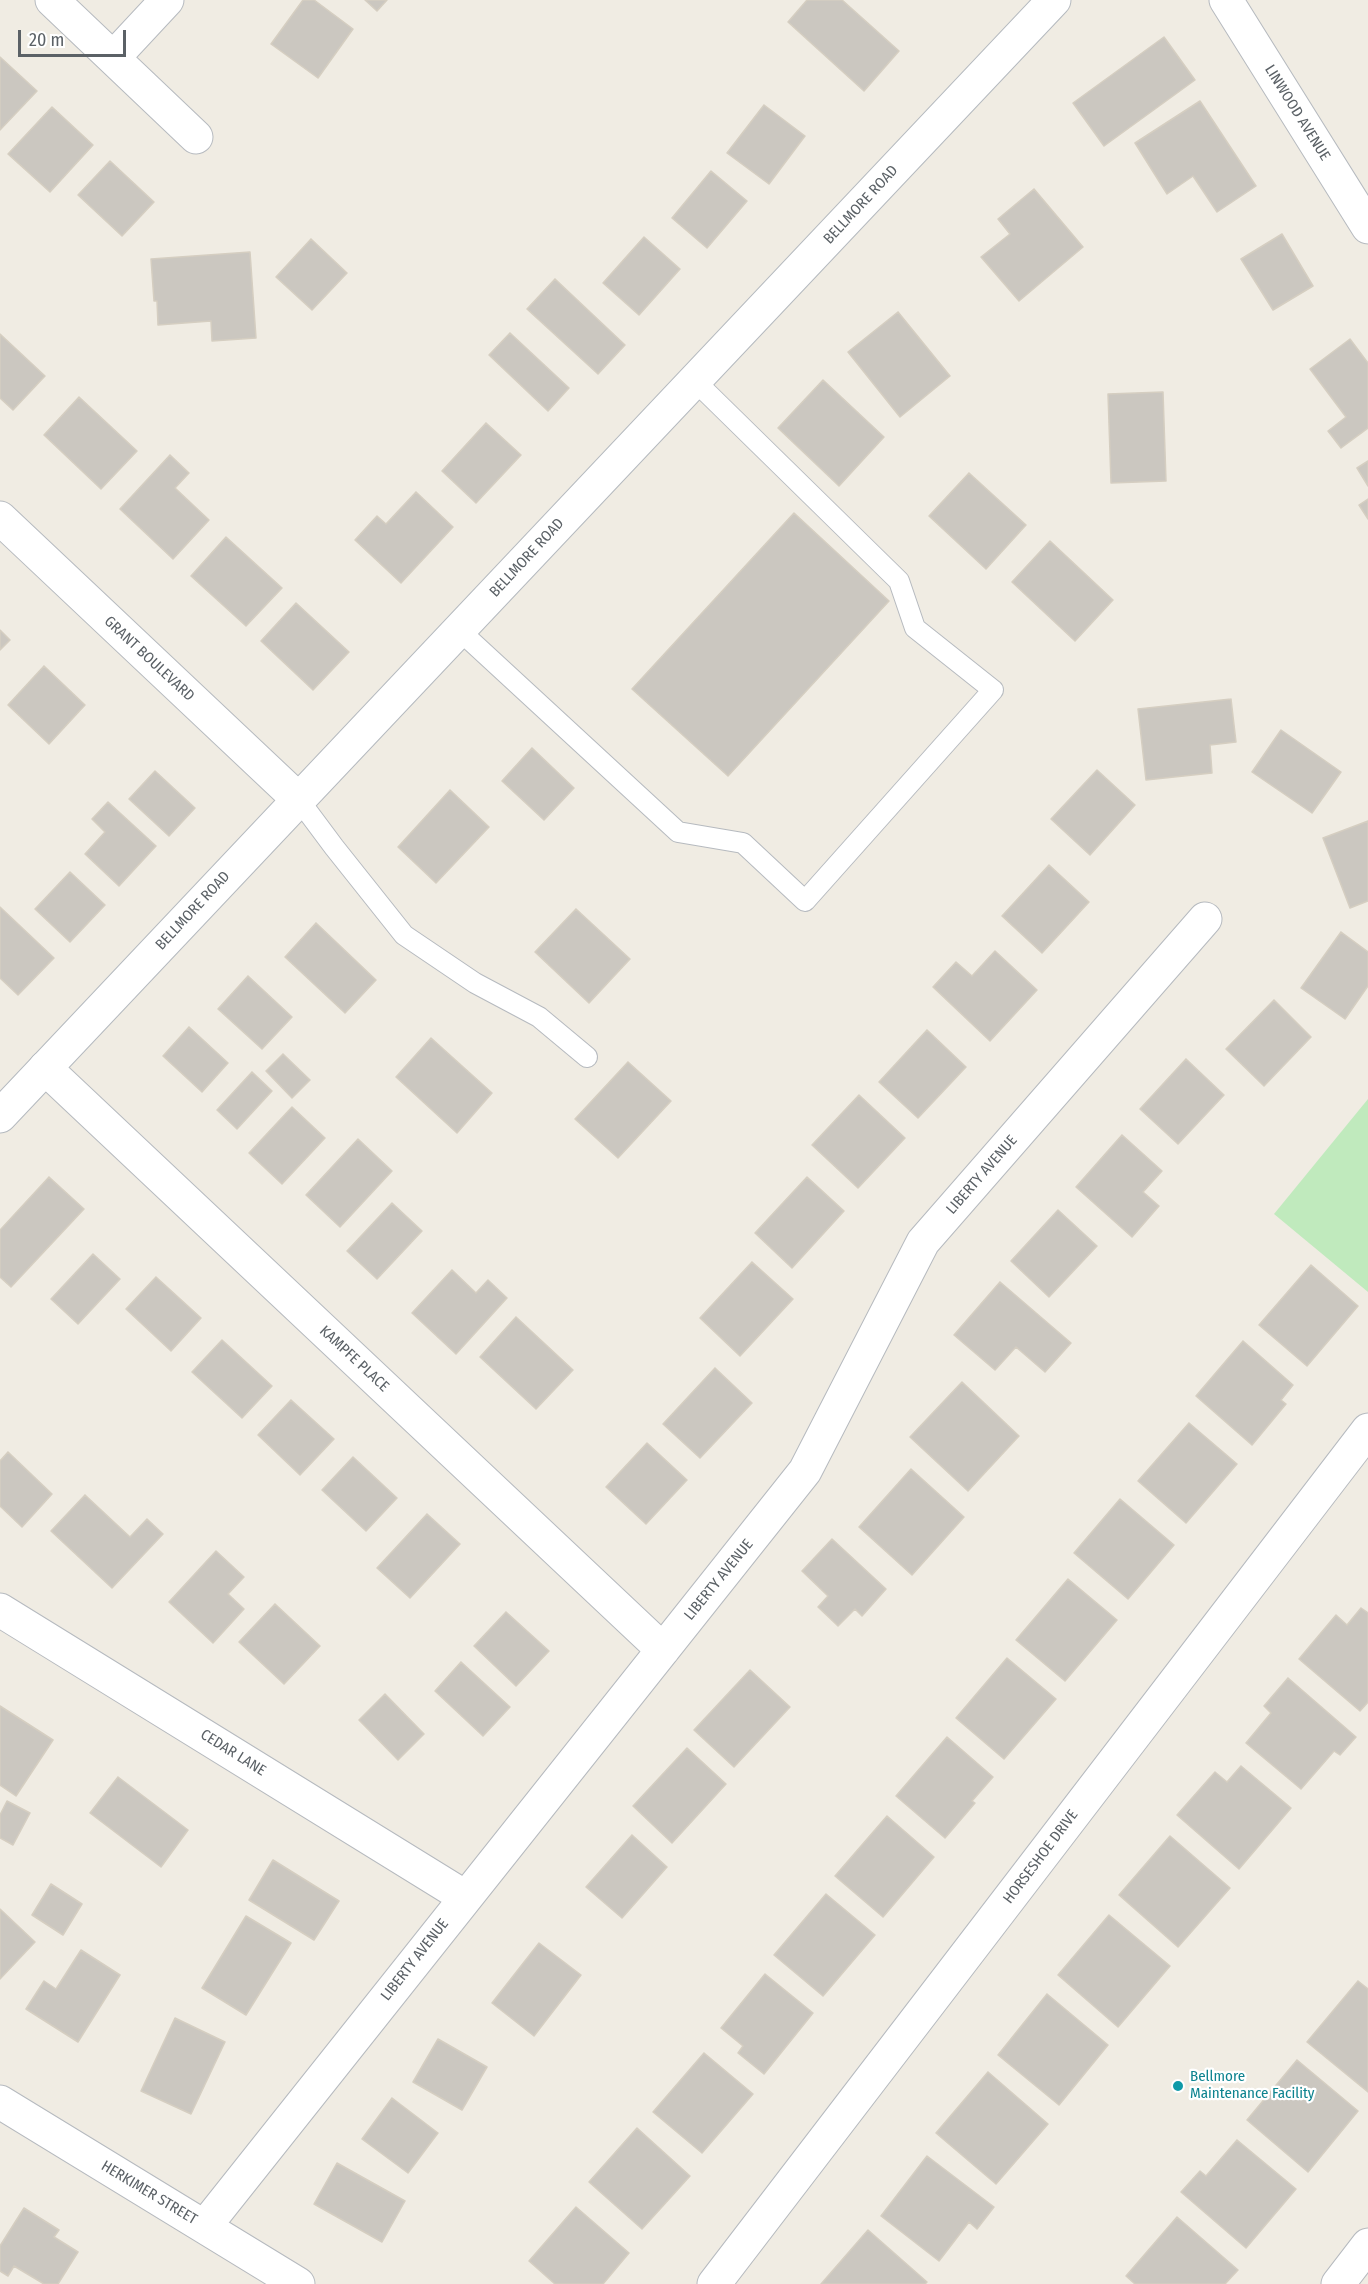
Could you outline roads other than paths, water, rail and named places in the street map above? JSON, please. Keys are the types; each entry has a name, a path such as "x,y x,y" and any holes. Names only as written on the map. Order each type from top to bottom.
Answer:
{"street":[{"path":"52,0 196,137"},
{"path":"113,58 167,0"},
{"name":"BELLMORE ROAD","path":"5,1101 45,1068 1054,0"},
{"name":"LINWOOD AVENUE","path":"1226,0 1368,227"},
{"name":"GRANT BOULEVARD","path":"0,519 299,800"},
{"name":"LIBERTY AVENUE","path":"205,2226 806,1471 923,1242 1204,920"},
{"name":"KAMPFE PLACE","path":"45,1068 663,1650"},
{"name":"HORSESHOE DRIVE","path":"714,2284 1368,1430"},
{"name":"CEDAR LANE","path":"0,1610 465,1897"},
{"name":"HERKIMER STREET","path":"0,2102 298,2284"},
{"path":"1338,2284 1368,2245"}],"lane":[{"path":"459,630 678,832 743,843 805,901 993,690 915,628 899,581 695,381"},
{"path":"299,800 405,935 475,982 539,1017 587,1057"}],"place":[{"name":"Bellmore Maintenance Facility","path":"1178,2086"}]}
